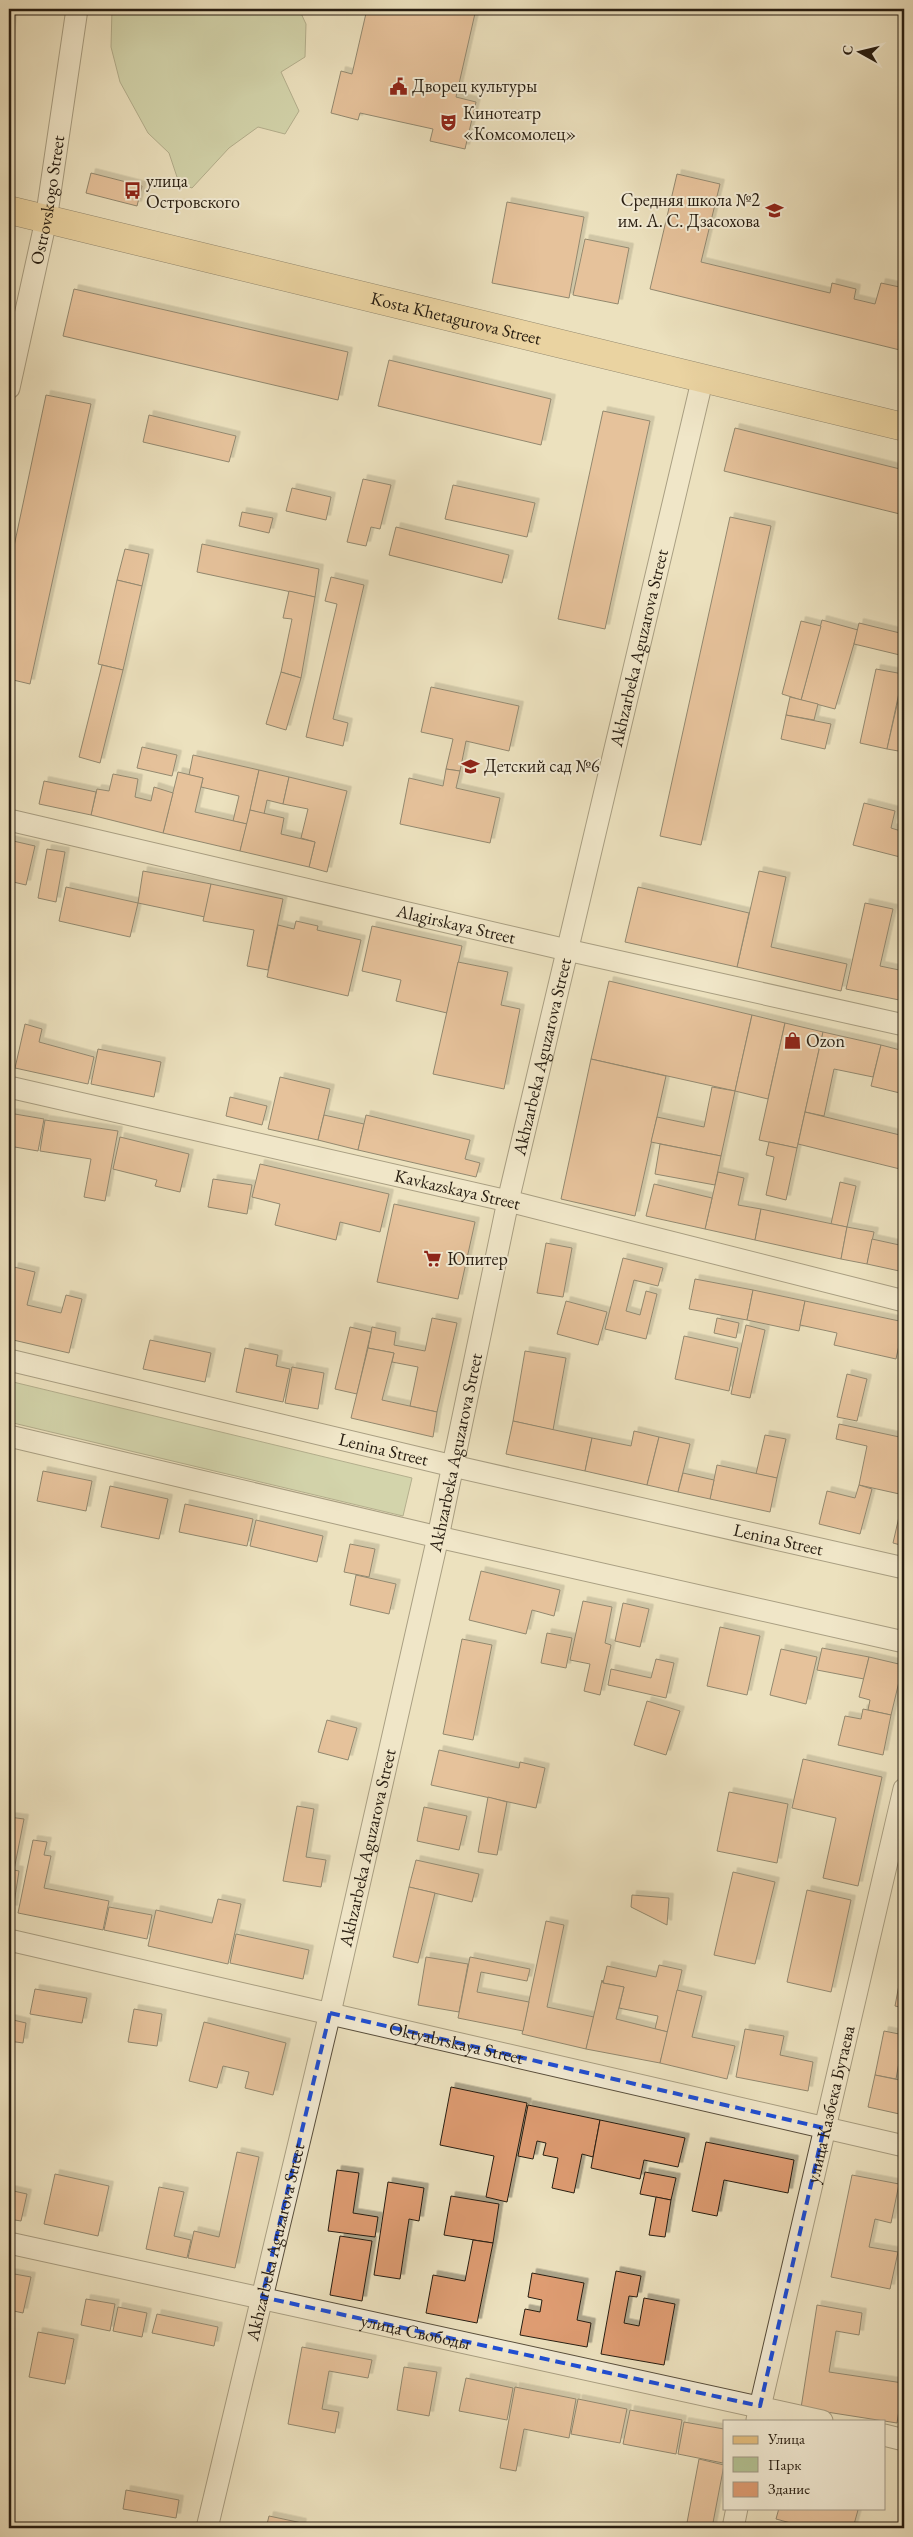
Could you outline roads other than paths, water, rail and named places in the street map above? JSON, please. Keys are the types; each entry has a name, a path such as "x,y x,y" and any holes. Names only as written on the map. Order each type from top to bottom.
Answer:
{"main road":[{"name":"Kosta Khetagurova Street","path":"9,210 904,427"}],"street":[{"name":"Ostrovskogo Street","path":"9,388 46,220 76,9"},
{"name":"Akhzarbeka Aguzarova Street","path":"207,2528 330,2013 438,1537 508,1201 703,377"},
{"name":"Alagirskaya Street","path":"9,820 567,950 904,1025"},
{"name":"Kavkazskaya Street","path":"9,1087 508,1201 904,1301"},
{"name":"Lenina Street","path":"9,1360 453,1466 904,1568"},
{"path":"9,1436 438,1537 904,1642"},
{"name":"улица Казбека Бутаева","path":"758,2414 904,1789"},
{"name":"Oktyabrskaya Street","path":"9,1940 904,2146"},
{"name":"улица Свободы","path":"9,2243 262,2297 758,2414 813,2420"},
{"path":"886,2436 904,2440"},
{"path":"733,2528 737,2510"}],"place":[{"name":"Дворец культуры","path":"398,86"},
{"name":"Кинотеатр «Комсомолец»","path":"449,123"},
{"name":"улица Островского","path":"132,191"},
{"name":"Средняя школа №2 им. А. С. Дзасохова","path":"774,210"},
{"name":"Детский сад №6","path":"470,766"},
{"name":"Ozon","path":"792,1041"},
{"name":"Юпитер","path":"433,1259"}]}
